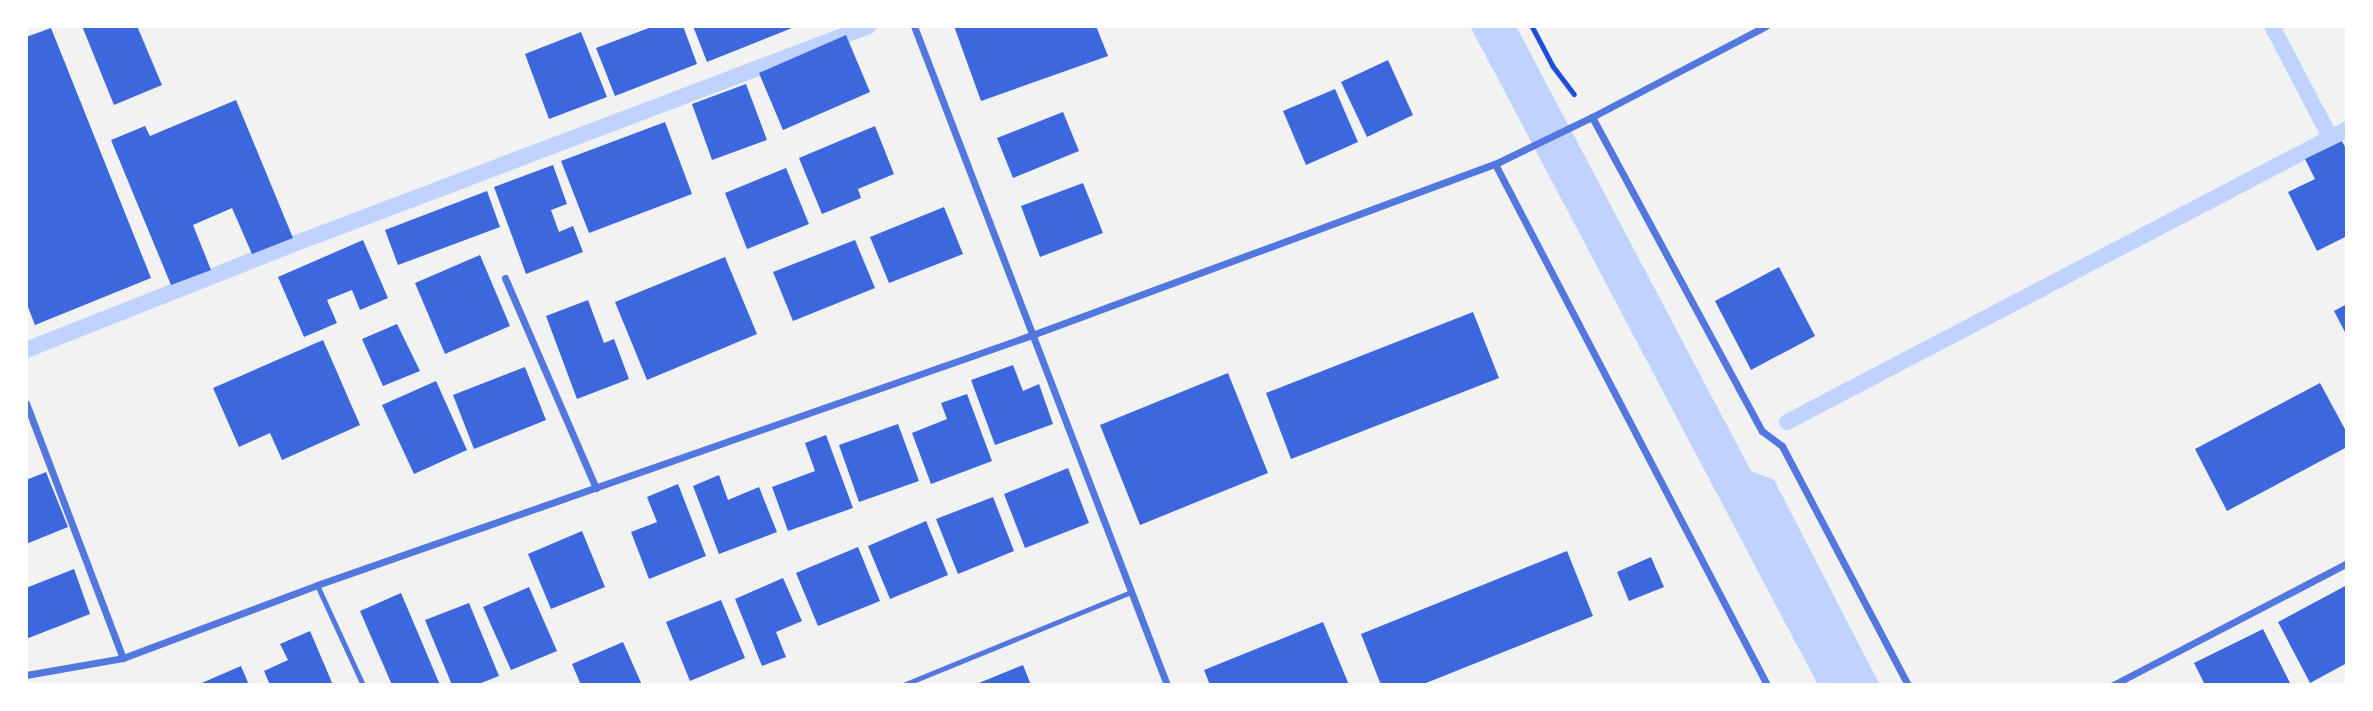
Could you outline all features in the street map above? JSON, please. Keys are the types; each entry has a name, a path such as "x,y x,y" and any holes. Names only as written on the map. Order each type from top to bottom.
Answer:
{"street":[{"path":"914,26 1167,685"},
{"path":"26,675 123,658 317,585 1032,335 1495,164 1592,117 1766,26"},
{"path":"1592,117 1762,431 1782,446 1908,685"},
{"path":"1495,164 1768,685"},
{"path":"505,278 596,488"},
{"path":"26,403 123,658"},
{"path":"2113,685 2347,563"}],"lane":[{"path":"317,585 363,685"},
{"path":"903,685 1131,592"}],"path":[{"path":"1532,26 1553,66 1592,117"}],"water":[{"path":"1470,26 1516,26 1751,471 1774,480 1880,685 1818,685"}],"building":[{"path":"82,26 137,26 162,85 114,105"},
{"path":"654,26 683,26 697,64 615,96 596,48"},
{"path":"693,26 797,26 707,62"},
{"path":"954,26 1096,26 1108,56 981,101"},
{"path":"51,28 151,278 35,325 26,302 26,37"},
{"path":"581,32 607,97 549,119 525,54"},
{"path":"846,35 870,92 783,130 759,73"},
{"path":"1388,60 1413,115 1367,137 1341,82"},
{"path":"746,84 767,140 712,160 692,104"},
{"path":"1335,89 1358,142 1306,165 1283,111"},
{"path":"236,100 293,238 252,254 232,208 193,225 211,270 171,285 111,140 145,126 150,136"},
{"path":"1063,112 1079,151 1013,178 997,138"},
{"path":"665,122 692,194 589,233 561,161"},
{"path":"875,126 894,174 858,189 861,198 822,214 799,158"},
{"path":"2342,141 2347,151 2347,236 2317,251 2288,192 2315,179 2305,159"},
{"path":"553,165 567,204 551,210 559,232 573,226 583,252 526,274 494,187"},
{"path":"786,168 809,224 747,249 725,193"},
{"path":"1083,183 1103,233 1040,257 1021,206"},
{"path":"487,191 500,227 398,265 385,230"},
{"path":"944,207 963,254 889,283 870,237"},
{"path":"363,240 388,298 360,310 352,290 327,300 337,323 304,337 278,277"},
{"path":"855,240 875,288 793,321 773,272"},
{"path":"480,255 510,326 445,354 415,283"},
{"path":"725,257 757,334 647,380 615,302"},
{"path":"1779,267 1815,336 1751,370 1715,301"},
{"path":"588,300 604,343 614,339 629,379 577,399 546,316"},
{"path":"2347,304 2347,336 2334,311"},
{"path":"1473,312 1499,378 1291,459 1266,393"},
{"path":"397,324 420,371 383,386 362,339"},
{"path":"323,340 360,425 282,460 270,433 239,447 213,388"},
{"path":"1013,365 1023,391 1039,384 1053,424 995,445 971,380"},
{"path":"525,367 546,420 474,449 453,395"},
{"path":"1228,373 1268,473 1140,525 1100,425"},
{"path":"436,381 467,450 414,474 382,405"},
{"path":"2320,383 2347,433 2347,447 2227,511 2195,449"},
{"path":"967,394 992,461 931,484 912,433 947,419 941,403"},
{"path":"898,424 919,481 859,502 839,445"},
{"path":"826,435 853,508 788,531 772,487 815,471 805,443"},
{"path":"1068,468 1089,523 1025,548 1004,494"},
{"path":"46,472 68,527 26,544 26,480"},
{"path":"719,475 728,500 759,487 777,532 719,554 693,486"},
{"path":"678,484 706,556 649,579 631,532 657,522 647,497"},
{"path":"993,497 1014,551 958,574 936,519"},
{"path":"926,521 948,575 890,599 868,546"},
{"path":"582,531 605,587 551,609 528,554"},
{"path":"858,547 880,601 818,626 796,573"},
{"path":"1567,551 1593,616 1421,685 1381,685 1361,634"},
{"path":"1651,557 1664,587 1629,601 1617,572"},
{"path":"74,569 90,614 26,639 26,588"},
{"path":"783,578 802,621 776,632 786,657 762,666 735,599"},
{"path":"2347,585 2347,663 2310,683 2278,622"},
{"path":"529,587 557,651 511,670 483,607"},
{"path":"401,593 440,685 392,685 360,611"},
{"path":"721,600 745,658 690,681 666,622"},
{"path":"469,603 499,676 476,685 452,685 425,620"},
{"path":"1323,622 1349,685 1210,685 1204,670"},
{"path":"2263,629 2291,685 2205,685 2194,663"},
{"path":"310,631 333,685 270,685 264,671 288,660 280,644"},
{"path":"623,642 642,685 581,685 572,664"},
{"path":"1023,665 1031,685 974,685"},
{"path":"241,666 249,685 197,685"}],"waterway":[{"path":"26,350 302,241 869,26"},
{"path":"2272,26 2330,137"},
{"path":"1787,422 2347,129"}]}
